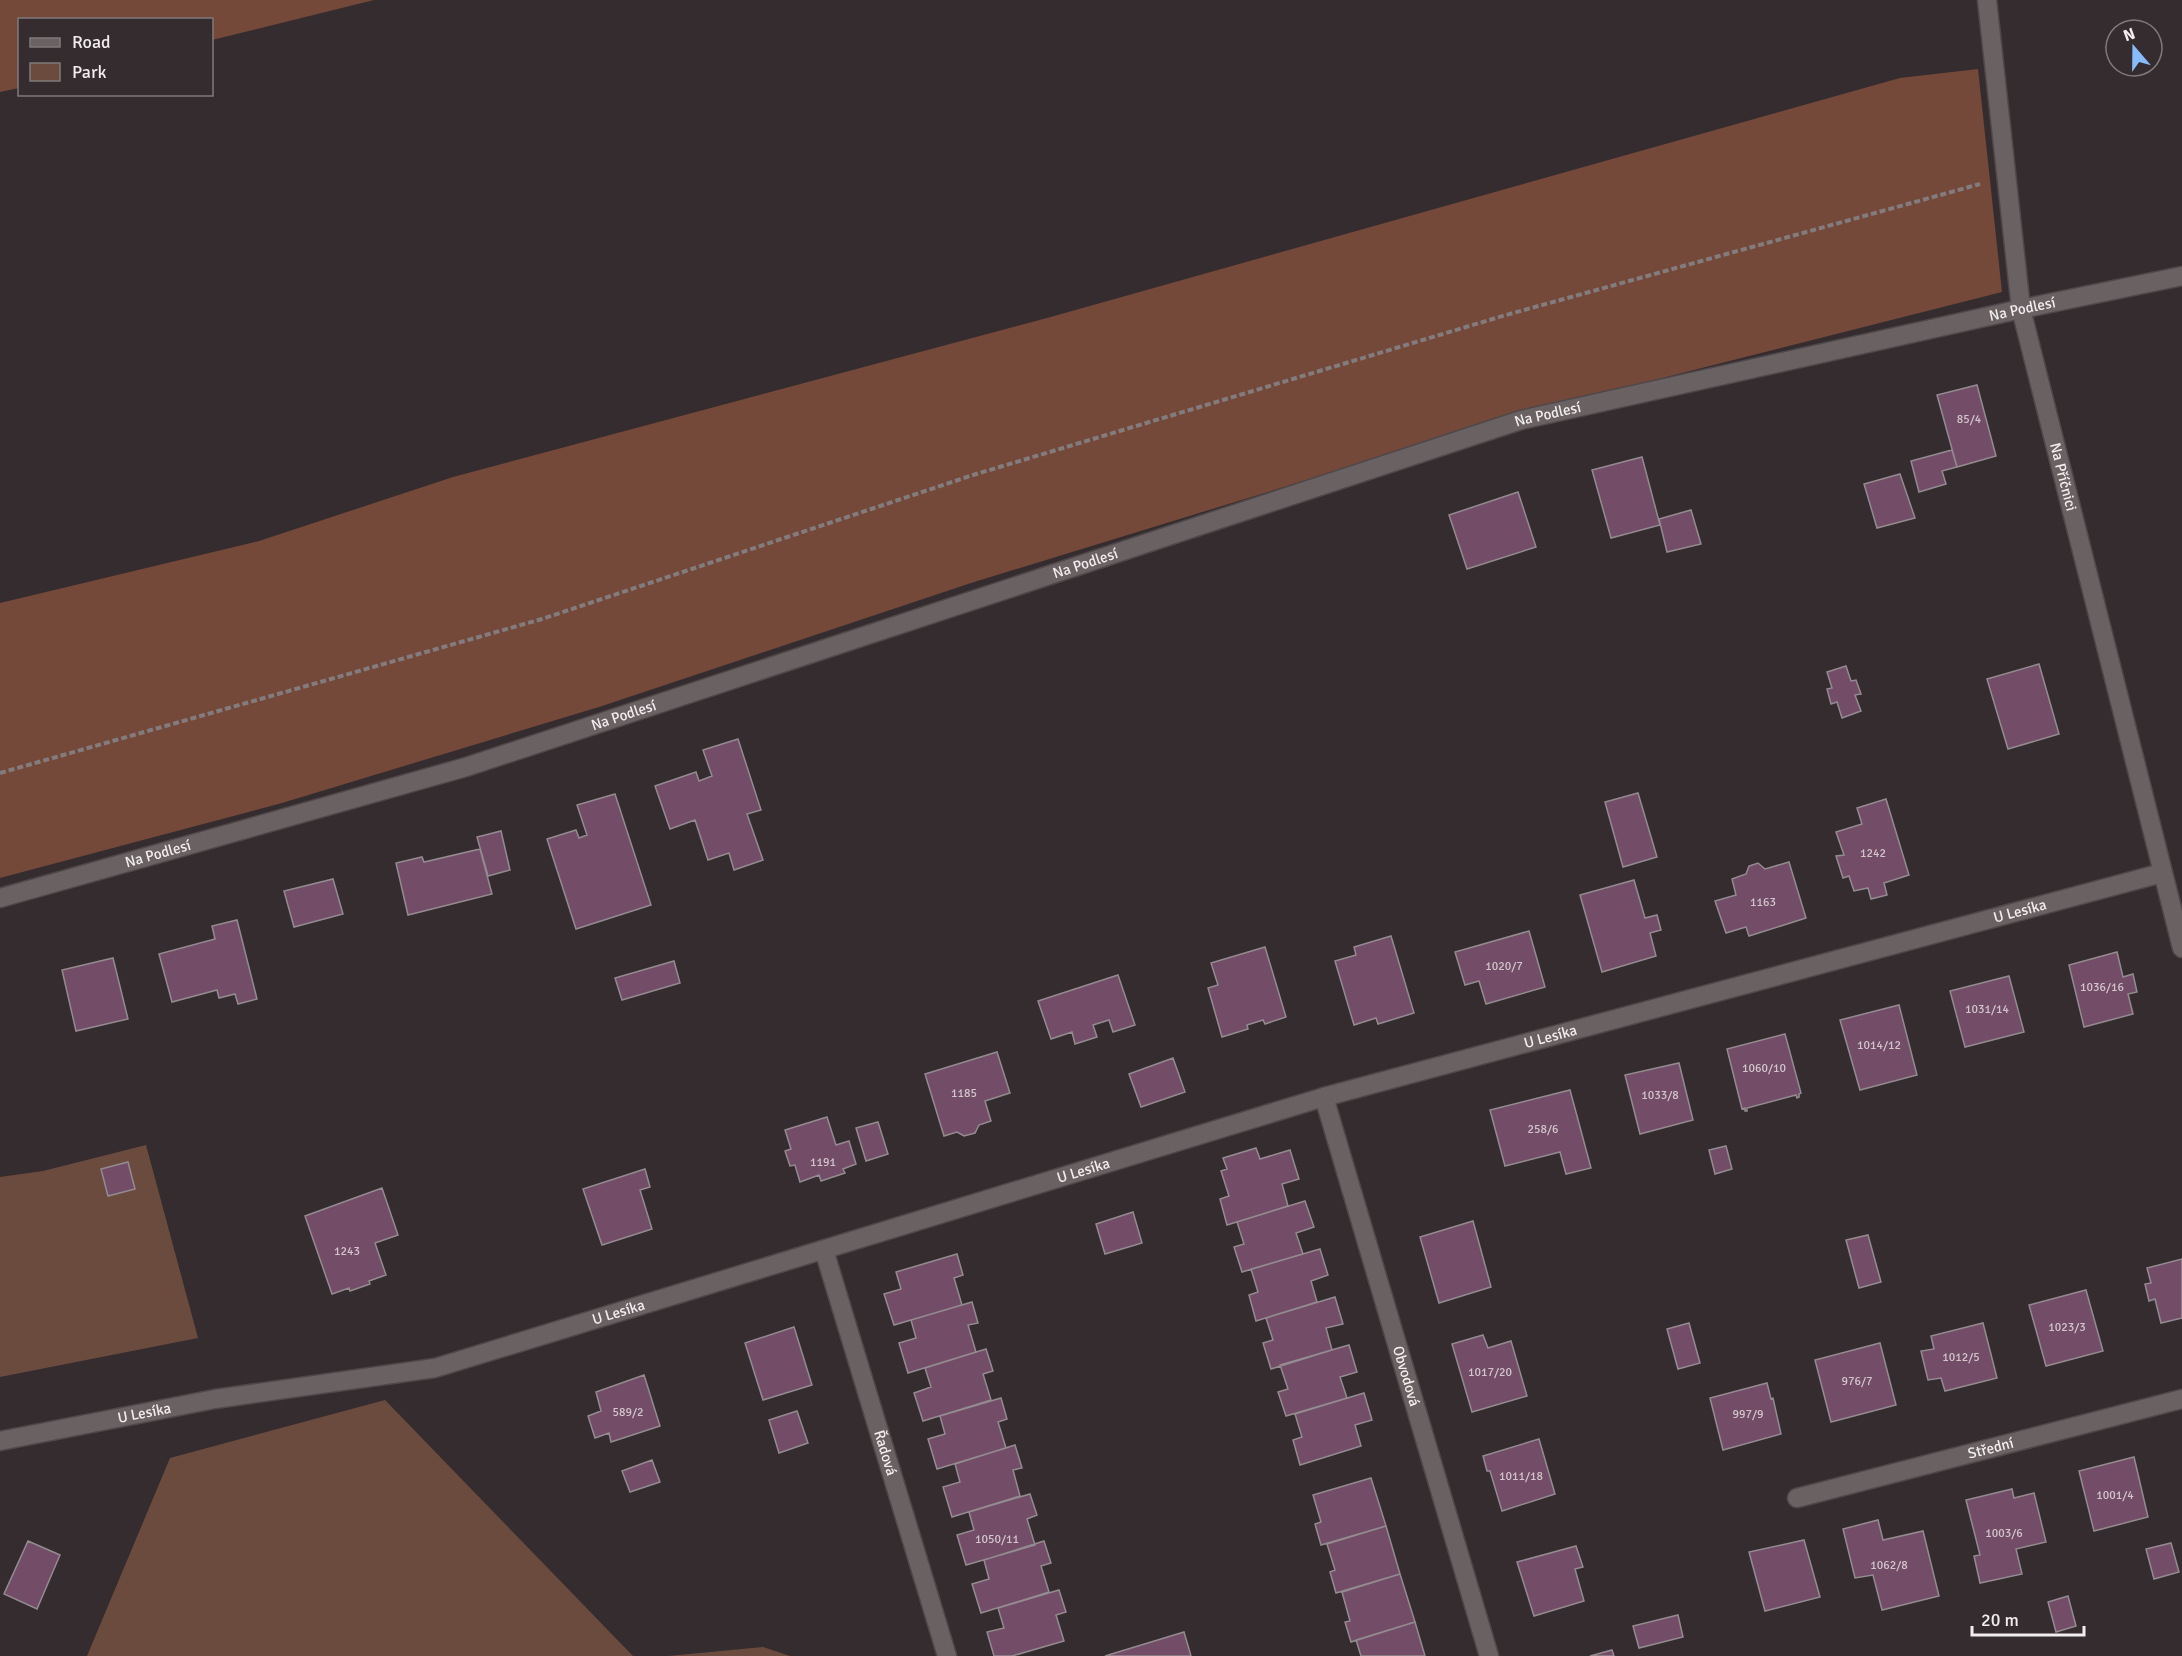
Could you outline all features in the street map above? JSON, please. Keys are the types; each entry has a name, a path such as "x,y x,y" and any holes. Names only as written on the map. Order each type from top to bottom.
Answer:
{"street":[{"name":"Na Příčnici","path":"1988,0 2021,309 2182,948"},
{"name":"Na Podlesí","path":"0,898 466,767 1521,420 2021,309 2182,276"},
{"name":"U Lesíka","path":"0,1442 215,1399 435,1368 1324,1097 2162,873"},
{"name":"Obvodová","path":"1324,1097 1489,1656"},
{"name":"Řadová","path":"824,1250 947,1656"},
{"name":"Střední","path":"1797,1498 2182,1399"}],"path":[{"path":"0,773 542,619 973,476 1506,315 2006,176"}],"green space":[{"path":"146,1145 198,1338 0,1377 0,1177 43,1171"},
{"path":"385,1400 633,1656 87,1656 170,1458"},
{"path":"763,1647 790,1656 668,1656"}],"shaded area":[{"path":"0,0 374,0 213,40 213,18 18,18 18,88 0,92"},
{"path":"1978,69 2002,292 1532,411 971,583 599,707 282,803 0,878 0,603 259,541 453,477 1047,318 1900,78"}],"building":[{"path":"1977,385 1996,456 1957,467 1937,395"},
{"path":"1952,450 1957,467 1942,471 1946,484 1919,492 1911,461"},
{"path":"1642,457 1660,525 1611,538 1592,470"},
{"path":"1900,474 1915,518 1877,528 1864,484"},
{"path":"1518,492 1536,547 1467,569 1449,515"},
{"path":"1691,510 1701,544 1667,552 1659,519"},
{"path":"2039,664 2059,734 2008,749 1987,679"},
{"path":"1846,666 1851,681 1856,680 1861,694 1855,695 1861,711 1842,718 1837,702 1831,704 1827,689 1832,688 1827,672"},
{"path":"738,739 761,810 747,814 763,860 734,870 729,853 708,860 695,820 670,829 655,786 696,772 699,781 712,776 703,750"},
{"path":"1638,793 1657,857 1623,867 1605,802"},
{"path":"615,794 651,905 576,929 547,839 576,830 579,838 587,835 577,805"},
{"path":"1886,799 1909,875 1884,883 1887,895 1871,899 1868,888 1854,891 1849,876 1843,878 1836,856 1844,855 1836,832 1862,824 1857,808"},
{"path":"501,831 510,870 488,876 477,837"},
{"path":"480,849 492,894 408,915 396,863 422,857 424,862"},
{"path":"1789,862 1806,918 1749,936 1746,927 1726,933 1715,901 1736,895 1732,879 1746,874 1749,866 1758,863 1765,869"},
{"path":"333,879 343,914 294,927 284,891"},
{"path":"1634,880 1645,918 1657,915 1661,930 1650,933 1656,956 1602,972 1580,895"},
{"path":"237,920 257,999 238,1004 235,994 219,998 217,990 172,1002 159,954 215,939 212,926"},
{"path":"1529,931 1545,987 1486,1004 1479,981 1465,985 1455,952"},
{"path":"1391,936 1414,1013 1378,1024 1376,1018 1354,1025 1335,961 1356,955 1354,947"},
{"path":"1265,947 1286,1017 1265,1024 1263,1020 1247,1025 1248,1029 1222,1037 1208,988 1218,985 1211,963"},
{"path":"2117,952 2123,977 2133,974 2137,992 2128,994 2133,1014 2084,1027 2069,965"},
{"path":"113,958 128,1019 76,1031 62,970"},
{"path":"674,961 680,983 622,1000 615,978"},
{"path":"1118,975 1135,1025 1113,1032 1109,1020 1093,1025 1097,1037 1075,1044 1072,1032 1051,1039 1038,1001"},
{"path":"2009,976 2024,1032 1965,1047 1950,991"},
{"path":"1899,1005 1917,1075 1860,1090 1840,1020"},
{"path":"1785,1034 1801,1093 1799,1097 1797,1098 1796,1095 1747,1108 1745,1111 1745,1108 1742,1109 1727,1049"},
{"path":"997,1052 1010,1093 985,1101 991,1121 979,1125 975,1133 964,1136 957,1132 944,1136 925,1074"},
{"path":"1173,1058 1185,1092 1141,1107 1129,1074"},
{"path":"1679,1063 1693,1120 1640,1134 1625,1075"},
{"path":"1570,1090 1591,1168 1566,1174 1560,1152 1505,1166 1490,1110"},
{"path":"827,1117 836,1145 849,1141 856,1164 843,1169 845,1173 821,1181 819,1175 800,1182 795,1165 790,1166 785,1151 791,1149 785,1130"},
{"path":"878,1122 888,1154 866,1161 856,1128"},
{"path":"1726,1146 1732,1169 1715,1174 1709,1150"},
{"path":"1256,1148 1260,1159 1290,1150 1299,1179 1282,1184 1288,1206 1227,1225 1220,1199 1229,1196 1221,1171 1227,1169 1223,1158"},
{"path":"128,1162 135,1189 108,1196 101,1169"},
{"path":"645,1169 650,1187 640,1190 652,1229 602,1245 583,1189"},
{"path":"382,1188 398,1235 375,1243 386,1275 369,1281 370,1284 332,1294 305,1216"},
{"path":"1305,1201 1314,1227 1296,1233 1303,1254 1242,1272 1234,1247 1244,1244 1237,1222"},
{"path":"1133,1212 1142,1243 1105,1254 1096,1224"},
{"path":"1473,1221 1491,1287 1439,1303 1420,1237"},
{"path":"1868,1235 1881,1282 1859,1288 1846,1240"},
{"path":"1320,1249 1328,1275 1311,1281 1317,1302 1256,1321 1249,1295 1258,1292 1251,1269"},
{"path":"957,1254 963,1275 954,1278 962,1305 894,1325 884,1294 901,1289 896,1272"},
{"path":"2182,1259 2182,1318 2161,1323 2155,1299 2149,1301 2145,1284 2151,1283 2147,1268"},
{"path":"2086,1290 2103,1351 2046,1366 2029,1305"},
{"path":"1335,1297 1343,1324 1326,1328 1332,1350 1271,1369 1263,1343 1273,1340 1266,1318"},
{"path":"972,1302 978,1323 968,1325 976,1352 908,1373 899,1343 916,1338 911,1320"},
{"path":"1689,1323 1700,1363 1678,1369 1667,1329"},
{"path":"1983,1323 1997,1378 1945,1391 1941,1378 1928,1380 1921,1351 1934,1349 1931,1336"},
{"path":"794,1327 812,1385 763,1400 745,1343"},
{"path":"1483,1335 1488,1348 1511,1341 1527,1396 1472,1412 1452,1344"},
{"path":"1880,1343 1896,1405 1831,1422 1815,1360"},
{"path":"1349,1345 1357,1372 1340,1377 1347,1398 1286,1416 1278,1392 1288,1389 1280,1365"},
{"path":"986,1349 993,1371 983,1374 991,1400 923,1421 914,1393 931,1387 925,1368"},
{"path":"644,1375 660,1426 611,1442 609,1433 595,1438 588,1416 601,1411 596,1392"},
{"path":"1767,1383 1771,1399 1773,1398 1781,1434 1723,1450 1710,1398"},
{"path":"1364,1393 1372,1420 1355,1425 1361,1446 1300,1465 1293,1440 1302,1437 1295,1414"},
{"path":"1001,1398 1007,1419 998,1422 1006,1448 937,1469 928,1439 945,1434 940,1416"},
{"path":"797,1411 808,1443 779,1453 769,1420"},
{"path":"1539,1439 1555,1494 1502,1511 1483,1456"},
{"path":"1015,1445 1022,1468 1013,1470 1020,1496 952,1517 943,1487 960,1482 955,1464"},
{"path":"2134,1457 2148,1517 2094,1531 2079,1471"},
{"path":"652,1460 660,1482 630,1492 622,1471"},
{"path":"1371,1478 1386,1526 1321,1545 1315,1524 1321,1522 1313,1495"},
{"path":"2012,1489 2014,1498 2034,1493 2046,1542 2016,1549 2022,1574 1980,1583 1974,1556 1980,1555 1966,1500"},
{"path":"1030,1494 1037,1515 1027,1519 1035,1545 966,1565 957,1535 974,1530 969,1512"},
{"path":"1878,1520 1883,1540 1923,1531 1939,1596 1882,1610 1873,1575 1855,1578 1843,1529"},
{"path":"1386,1526 1400,1574 1336,1593 1330,1572 1335,1570 1327,1544"},
{"path":"1804,1540 1820,1597 1765,1611 1749,1552"},
{"path":"28,1541 60,1555 37,1609 4,1594"},
{"path":"1044,1541 1051,1563 1041,1566 1049,1592 981,1613 972,1584 989,1579 984,1560"},
{"path":"2171,1543 2179,1572 2154,1579 2146,1549"},
{"path":"1576,1546 1583,1567 1575,1569 1584,1601 1534,1616 1517,1562"},
{"path":"1400,1574 1415,1622 1351,1642 1345,1622 1350,1621 1342,1592"},
{"path":"1059,1590 1066,1612 1056,1615 1064,1641 1012,1656 994,1656 987,1632 1004,1628 998,1608"},
{"path":"2068,1596 2076,1626 2056,1632 2048,1602"},
{"path":"1678,1615 1683,1637 1639,1648 1633,1626"},
{"path":"1415,1622 1425,1656 1361,1656 1356,1640"},
{"path":"1184,1632 1191,1656 1105,1656"},
{"path":"1612,1650 1614,1656 1590,1656"}]}
